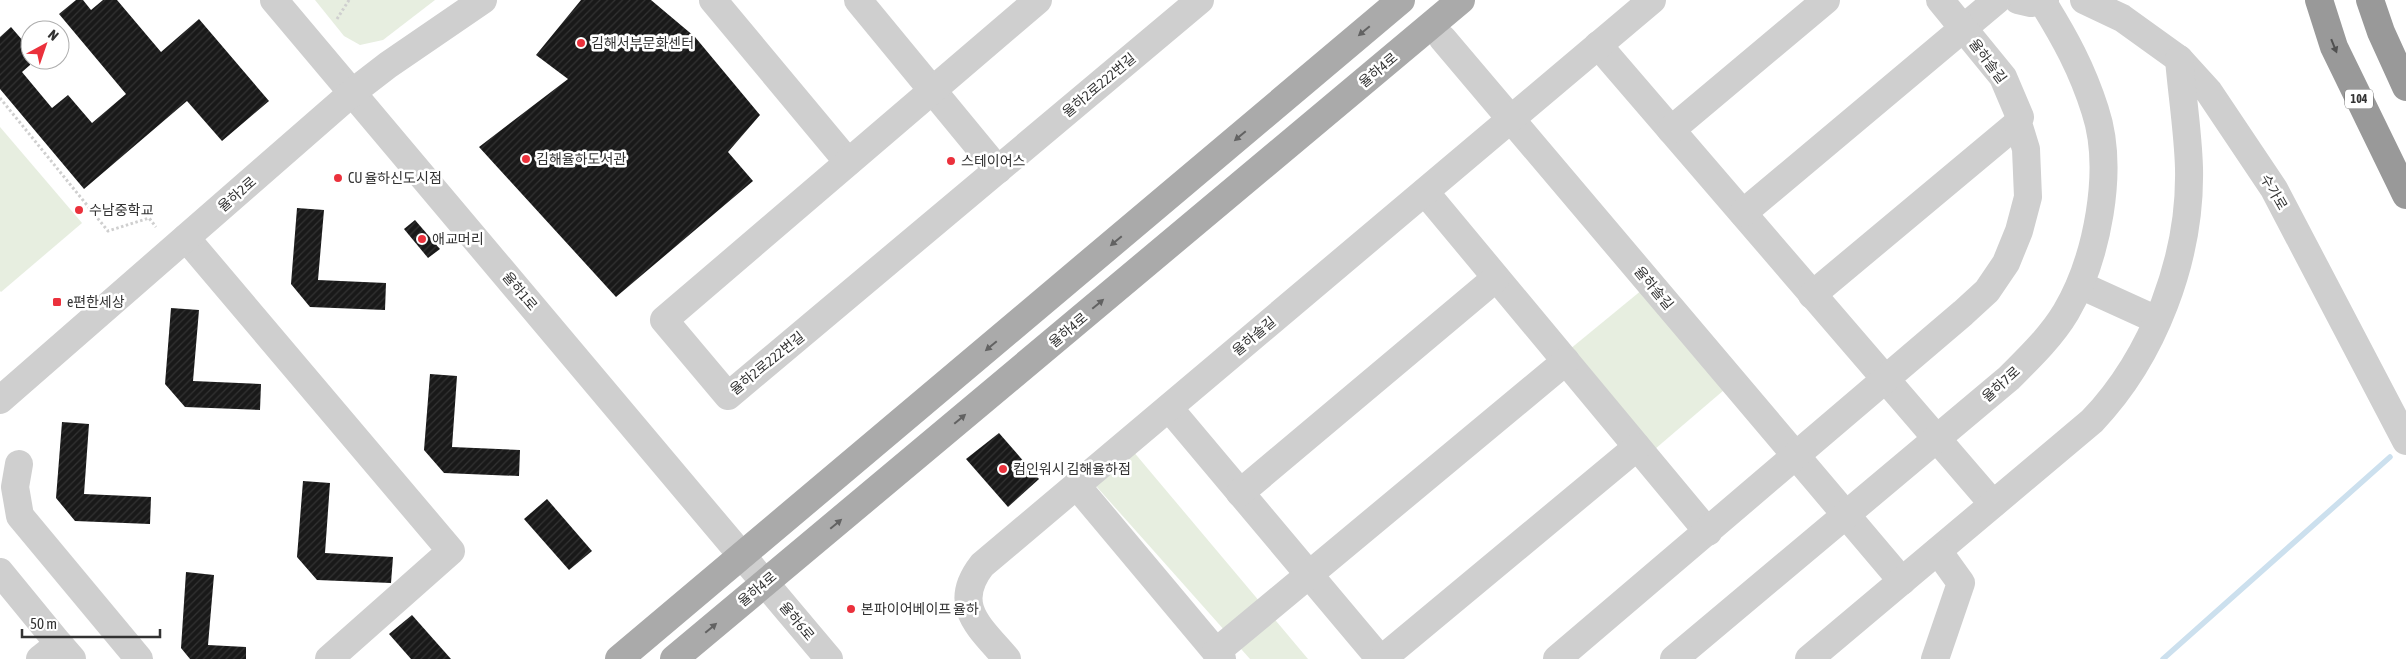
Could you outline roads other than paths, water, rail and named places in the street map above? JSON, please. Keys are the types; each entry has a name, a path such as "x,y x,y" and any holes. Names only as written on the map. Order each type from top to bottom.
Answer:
{"highway":[{"name":"104","path":"2319,0 2334,47 2406,195"},
{"path":"2370,0 2381,32 2406,87"}],"main road":[{"path":"619,659 1402,0"},
{"name":"율하4로","path":"674,659 1462,0"}],"street":[{"name":"율하1로","path":"274,0 765,583"},
{"name":"율하2로","path":"0,400 353,92 388,65 483,0"},
{"path":"713,0 848,162"},
{"name":"율하2로222번길","path":"1038,0 664,320 728,396 1200,0"},
{"name":"율하솔길","path":"1008,659 975,622 967,597 969,586 982,566 1652,0"},
{"path":"1671,130 1826,0"},
{"name":"율하솔길","path":"1557,659 1708,532 1987,290 2006,263 2019,231 2028,197 2026,149 2018,123 2020,116 2003,77 1940,0"},
{"name":"율하솔길","path":"1743,213 1997,0"},
{"name":"율하7로","path":"1680,657 2009,378 2030,358 2066,312 2080,285 2095,242 2103,176 2102,139 2096,111 2073,52 2035,0"},
{"name":"수가로","path":"2084,0 2122,18 2179,59 2209,92 2274,189 2404,438"},
{"path":"862,1 998,170"},
{"path":"1443,39 1511,119"},
{"path":"1598,46 1993,504"},
{"path":"1809,659 2092,421 2127,380 2157,320 2175,272 2186,226 2189,169 2179,59"},
{"name":"율하솔길","path":"1511,119 1796,456"},
{"path":"1812,295 2018,123"},
{"path":"1425,192 1708,532"},
{"path":"186,238 451,551 329,659"},
{"path":"1240,493 1496,278"},
{"path":"2080,285 2157,320"},
{"path":"1077,486 1219,655 1310,575 1566,361"},
{"path":"1169,408 1381,659 1637,447"},
{"path":"1796,456 1902,581"},
{"path":"19,464 15,487 20,516 140,659"},
{"path":"1936,659 1961,583 1938,551"},
{"path":"0,572 57,654"},
{"name":"율하6로","path":"765,583 829,659"}],"waterway":[{"path":"2163,659 2390,457"}],"place":[{"name":"김해서부문화센터","path":"581,43"},
{"name":"김해율하도서관","path":"526,159"},
{"name":"스테이어스","path":"951,161"},
{"name":"CU 율하신도시점","path":"338,178"},
{"name":"수남중학교","path":"79,210"},
{"name":"애교머리","path":"422,239"},
{"name":"e편한세상","path":"57,302"},
{"name":"컴인워시 김해율하점","path":"1003,469"},
{"name":"본파이어베이프 율하","path":"851,609"}]}
